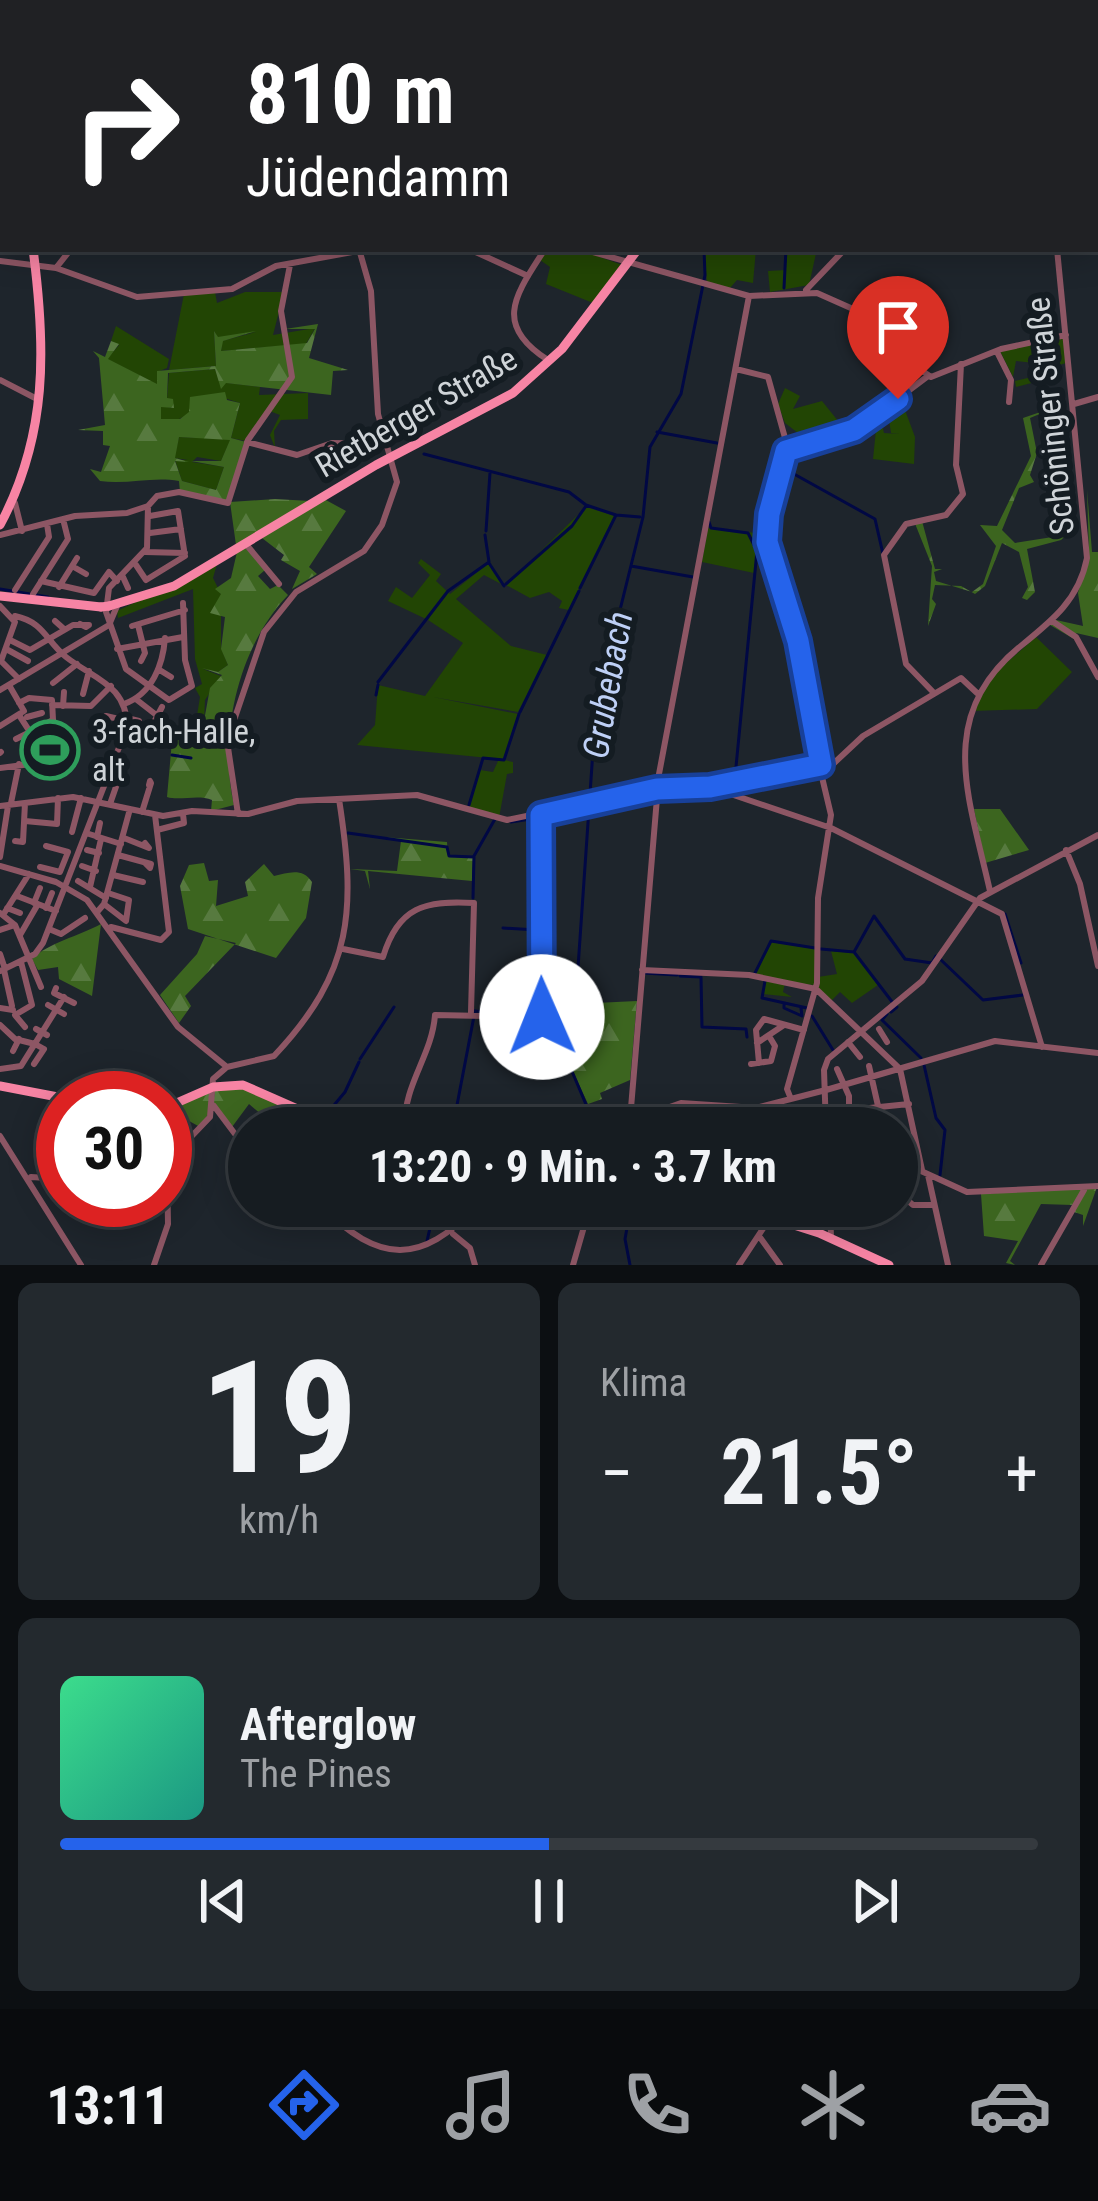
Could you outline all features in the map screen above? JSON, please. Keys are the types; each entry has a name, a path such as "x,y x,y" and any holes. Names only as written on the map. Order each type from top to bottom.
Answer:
{"main road":[{"path":"1,527 32,447 41,400 44,341 33,252"},
{"name":"Rietberger Straße","path":"0,596 111,611 174,586 392,451 501,401 550,362 636,252"},
{"path":"0,1086 36,1093"},
{"path":"192,1096 213,1087 264,1090 301,1107"},
{"path":"803,1227 833,1235 890,1265"}],"street":[{"path":"56,268 69,252"},
{"path":"0,262 56,268 137,297 232,289 276,266 351,252"},
{"path":"238,814 226,748 264,632 298,590 349,564 372,541 397,482 376,394 368,267 361,252"},
{"path":"475,252 527,276"},
{"path":"543,252 514,305 515,327 528,346 550,362"},
{"path":"590,252 749,296 806,290 879,320 928,376"},
{"path":"806,290 842,252"},
{"name":"Schöninger Straße","path":"990,891 964,754 966,722 977,694 1004,661 1052,621 1074,595 1087,558 1058,252"},
{"path":"1,527 22,531 63,519 127,513 190,492 228,503 248,442 292,376 281,311 290,266"},
{"path":"631,1107 657,789 749,296"},
{"path":"786,451 859,428 928,376 997,351 1067,335"},
{"path":"997,351 1011,380 1010,402"},
{"path":"934,693 906,664 884,558 906,524 946,515 963,494 956,466 961,364"},
{"path":"736,369 768,376 786,451 769,514 767,542 798,641 831,828 818,898 816,989 788,1084 797,1098"},
{"path":"0,380 14,392 41,400"},
{"path":"1074,404 1098,398"},
{"path":"248,442 297,454 332,443 392,451"},
{"path":"15,503 22,531"},
{"path":"136,565 146,580 173,570 185,558 178,512 148,507"},
{"path":"141,661 142,642 135,626 184,607 190,688 169,700 126,669 117,649 106,598 145,552 150,533 148,507"},
{"path":"38,587 71,538 63,519"},
{"path":"14,590 49,537 46,524"},
{"path":"150,533 181,529"},
{"path":"245,543 279,584"},
{"path":"145,552 184,550"},
{"path":"59,587 75,562 86,574"},
{"path":"24,576 38,587 94,593 109,572 128,588"},
{"path":"0,619 3,607 52,638 62,653 111,686 124,704 126,725 86,833 60,872 40,867"},
{"name":"Rietberger Straße","path":"0,690 62,653 111,611"},
{"path":"14,616 1,661 20,679"},
{"path":"55,621 64,629"},
{"path":"1052,621 1076,637 1098,677"},
{"path":"7,646 30,650 80,624"},
{"path":"124,704 148,688 158,670 165,638"},
{"path":"117,649 184,638"},
{"path":"7,646 28,661"},
{"path":"53,683 77,664"},
{"path":"158,670 171,677"},
{"path":"81,708 89,671"},
{"path":"23,817 58,799 81,798 155,815 238,814 339,799 417,795 507,820 657,789 710,787 822,765 962,678 977,694"},
{"path":"9,685 30,732"},
{"path":"52,705 81,708 95,704 111,686"},
{"path":"63,706 64,692"},
{"path":"93,693 95,704"},
{"path":"16,739 53,720 52,700 29,698 20,704"},
{"path":"136,700 159,711 152,726"},
{"path":"0,727 42,713"},
{"path":"106,716 126,725 139,721"},
{"path":"0,768 62,760"},
{"path":"20,767 6,805 0,862 104,901"},
{"path":"110,776 119,778 110,804"},
{"path":"710,787 831,828 1004,917 1042,1047"},
{"path":"142,812 146,788"},
{"path":"72,832 81,798"},
{"path":"6,805 23,817 57,824 58,799"},
{"path":"228,1124 214,1106 214,1077 227,1067 276,1054 322,991 344,949 349,886 339,799"},
{"path":"130,809 104,901 110,928 178,1028 227,1067"},
{"path":"86,833 122,841 184,824 188,812"},
{"path":"110,928 161,940 169,932 150,835 155,815"},
{"path":"408,1107 410,1088 433,1046 436,1015 471,1012 542,1017 541,815"},
{"path":"15,841 23,842 23,817"},
{"path":"81,896 96,871 100,823"},
{"path":"825,1107 825,1064 922,981 977,902 1098,835"},
{"path":"46,846 73,854"},
{"path":"87,850 99,854"},
{"path":"1066,850 1080,884 1098,966"},
{"path":"3,970 25,960 49,929 73,854"},
{"path":"118,855 145,863"},
{"path":"82,866 96,871"},
{"path":"3,912 29,874"},
{"path":"113,875 142,879"},
{"path":"78,881 104,901"},
{"path":"39,905 40,888"},
{"path":"20,935 52,893"},
{"path":"16,896 56,911"},
{"path":"344,949 382,956 394,925 434,901 474,903 471,1012"},
{"path":"3,912 20,913"},
{"path":"0,1009 32,1005 20,935 3,912"},
{"path":"49,929 61,934 85,918"},
{"path":"0,930 15,925"},
{"path":"0,954 14,1009 25,1027"},
{"path":"25,960 39,974 41,987"},
{"path":"642,970 749,975 816,989 880,1049 900,1069 948,1265"},
{"path":"56,988 54,993 65,1004"},
{"path":"48,1005 65,1004"},
{"path":"9,1067 65,1004"},
{"path":"770,1036 775,1046 771,1060 754,1063 761,1021 774,1017 804,1030"},
{"path":"0,1025 30,1048 44,1049 34,1064"},
{"path":"757,1043 784,1025"},
{"path":"879,1029 889,1044 880,1049"},
{"path":"9,1067 19,1039"},
{"path":"760,1107 994,1041 1098,1053"},
{"path":"848,1042 860,1057"},
{"path":"869,1066 880,1107"},
{"path":"837,1069 846,1084 850,1107"},
{"path":"667,1107 681,1102 744,1107"},
{"path":"887,1107 909,1104"},
{"path":"192,1133 214,1106"},
{"path":"0,1136 81,1265"},
{"path":"918,1170 972,1192 1098,1186"},
{"path":"30,1178 36,1178"},
{"path":"1041,1265 1084,1189"},
{"path":"918,1209 934,1205"},
{"path":"154,1265 167,1227"},
{"path":"343,1227 361,1244 399,1256 453,1234 459,1227"},
{"path":"573,1265 584,1227"},
{"path":"739,1265 764,1227"},
{"path":"832,1227 833,1235"},
{"path":"453,1234 472,1250 475,1265"},
{"path":"759,1236 780,1265"}],"green space":[{"path":"545,252 586,252 622,265 593,303 546,284 550,267 540,260"},
{"path":"704,252 756,252 753,283 737,280 730,288 707,282"},
{"path":"816,252 809,285 770,292 768,271 786,270 786,255 774,254"},
{"path":"215,292 217,303 245,292 284,292 273,335 315,328 306,344 221,351 222,341 256,332 218,338 214,331 216,366 169,370 184,294"},
{"path":"318,324 309,358 348,370 333,371 331,395 226,383 221,389 215,369 168,373 167,398 173,399 174,408 161,407 161,419 180,419 189,412 190,397 225,392 227,400 240,403 231,438 246,442 228,502 180,492 179,481 100,481 90,469 101,472 110,446 103,445 103,431 78,430 105,425 99,358 93,351 105,357 111,341 119,344 108,359 157,384 157,371 216,366 214,331 218,337 256,331 223,341 221,351 307,343 315,329 285,329","holes":["179,437 230,440 221,461 191,461 224,467 216,490 182,481 175,461 189,462 175,458"]},
{"path":"116,326 169,359 167,368 157,372 158,385 107,359 119,345 111,341"},
{"path":"1064,337 1066,363 1046,369 1047,379 1016,387 1015,381 1036,376 1034,363 1016,361 1013,377 1000,351"},
{"path":"215,369 220,382 260,387 259,395 308,393 308,419 281,420 274,431 275,448 270,435 280,415 267,410 246,441 231,438 240,403 221,397 179,419 160,419 161,406 173,408 167,399 169,373"},
{"path":"785,388 800,396 793,409 822,401 847,432 811,443 785,423 778,404"},
{"path":"902,402 915,437 914,464 873,459 877,420 880,417 884,433 900,434 891,433 888,413"},
{"path":"1061,405 1030,418 1037,453 1030,475 1034,482 1019,488 1002,530 1015,543 1059,536 1075,527 1061,540 1027,549 1035,592 1027,600 1022,598 1028,587 1019,552 1002,543 985,586 971,592 983,584 996,546 980,525 997,526 1031,456 1023,418"},
{"path":"179,437 231,439 221,461 197,457 192,462 224,467 216,490 182,481 175,460 188,460 174,458"},
{"path":"1087,490 1092,552 1098,552 1098,638 1076,633 1086,657 1074,639 1050,625 1056,620 1083,626 1078,593 1089,553"},
{"path":"324,499 346,511 309,567 317,574 292,589 300,571 281,560 284,555 262,538"},
{"path":"310,501 236,545 230,502"},
{"path":"586,507 615,516 569,610 559,608 562,601 549,592 530,598 506,585"},
{"path":"914,521 922,521 935,569 942,569 934,572 936,581 951,586 935,585 932,599 936,604 928,626 932,566"},
{"path":"708,528 757,533 766,555 757,554 754,573 702,562"},
{"path":"245,547 265,570 258,576 270,589 278,585 288,595 256,640 236,694 229,751 234,805 211,811 212,800 167,797 172,741 133,740 127,734 128,728 173,734 204,721 210,688 222,675 202,668 218,672 228,665 221,649 225,617 210,613 221,594 215,589 231,578 237,552"},
{"path":"421,559 441,574 436,581 450,594 490,562 505,586 484,575 456,599 511,646 547,655 518,712 433,697 518,714 504,760 513,762 513,773 507,774 499,818 469,807 480,770 493,772 499,759 357,745 375,725 378,685 425,696 463,643 428,620 434,609 426,619 388,601 396,587 412,598 430,575 418,563"},
{"path":"217,564 213,578 221,594 221,648 228,665 218,672 203,669 221,676 205,700 204,722 196,722 200,697 195,688 202,684 195,659 193,589 118,618 117,611"},
{"path":"1036,637 1072,672 1037,709 971,711 990,677"},
{"path":"974,809 1000,809 1029,850 985,863"},
{"path":"383,837 447,842 448,856 473,858 472,881 368,871 370,889 365,871 350,869 397,871 401,841"},
{"path":"204,863 209,881 218,880 216,906 248,896 245,882 264,864 274,876 299,873 312,882 306,918 276,958 188,929 180,886 189,865"},
{"path":"101,924 92,996 59,979 58,967 38,970 32,959 39,953"},
{"path":"205,936 236,943 185,996 191,1006 179,1023 160,995 197,954"},
{"path":"771,942 816,949 816,985 785,983 783,992 792,997 763,994 766,979 755,975"},
{"path":"831,951 854,953 878,985 852,1003 840,992 831,1001 818,988 818,977 837,974"},
{"path":"637,1001 630,1080 588,1104 572,1069 575,1004"},
{"path":"243,1087 290,1107 228,1107 228,1122 214,1105 200,1127 192,1123 192,1098 208,1090 214,1098 215,1089"},
{"path":"1097,1187 1083,1226 1083,1215 1071,1211 1073,1205 1041,1204 1010,1261 1015,1265 1006,1263 1018,1241 984,1236 981,1194"}],"waterway":[{"name":"Grubebach","path":"587,1107 571,1069 596,707 643,517 650,447 681,394 705,275 704,252"},
{"path":"784,288 786,252"},
{"path":"657,432 717,443"},
{"path":"424,454 569,492 586,505 616,515"},
{"path":"785,469 875,519 883,554"},
{"path":"486,531 490,473"},
{"path":"506,584 572,526 586,506"},
{"path":"580,588 616,515 640,517"},
{"path":"709,522 711,528 748,533 757,551 735,777"},
{"path":"378,682 448,591 489,562 485,535"},
{"path":"489,563 504,586"},
{"path":"631,566 693,577"},
{"path":"0,589 48,597"},
{"path":"520,712 579,591"},
{"path":"376,695 378,685"},
{"path":"469,805 483,758 504,760 519,714"},
{"path":"172,755 191,758"},
{"path":"511,822 537,818"},
{"path":"473,898 474,856 495,819"},
{"path":"348,833 447,847 449,856 474,857"},
{"path":"1005,914 1021,963"},
{"path":"854,952 874,916 905,959 932,963 936,956"},
{"path":"503,928 537,930"},
{"path":"755,973 771,941 815,948"},
{"path":"821,949 854,952 893,1003"},
{"path":"940,959 983,1000 1023,995"},
{"path":"644,973 677,975"},
{"path":"680,976 701,977 702,1027 746,1029 747,1037"},
{"path":"765,981 762,998 807,1008"},
{"path":"784,1003 784,1008 802,1016 801,1008"},
{"path":"360,1059 394,1007"},
{"path":"891,1012 897,1007"},
{"path":"474,1011 519,1014"},
{"path":"457,1107 475,1011"},
{"path":"887,1014 882,1020 921,1058"},
{"path":"546,1016 572,1018"},
{"path":"812,1016 833,1050"},
{"path":"332,1107 359,1062"},
{"path":"924,1065 936,1118 945,1130 940,1175"},
{"path":"427,1241 430,1227"},
{"name":"Grubebach","path":"627,1227 630,1265"}],"place":[{"name":"3-fach-Halle, alt","path":"50,750"}],"route":[{"path":"542,1017 541,815 657,789 710,787 821,765 798,641 770,557 769,514 786,451 854,430 898,399"}]}
